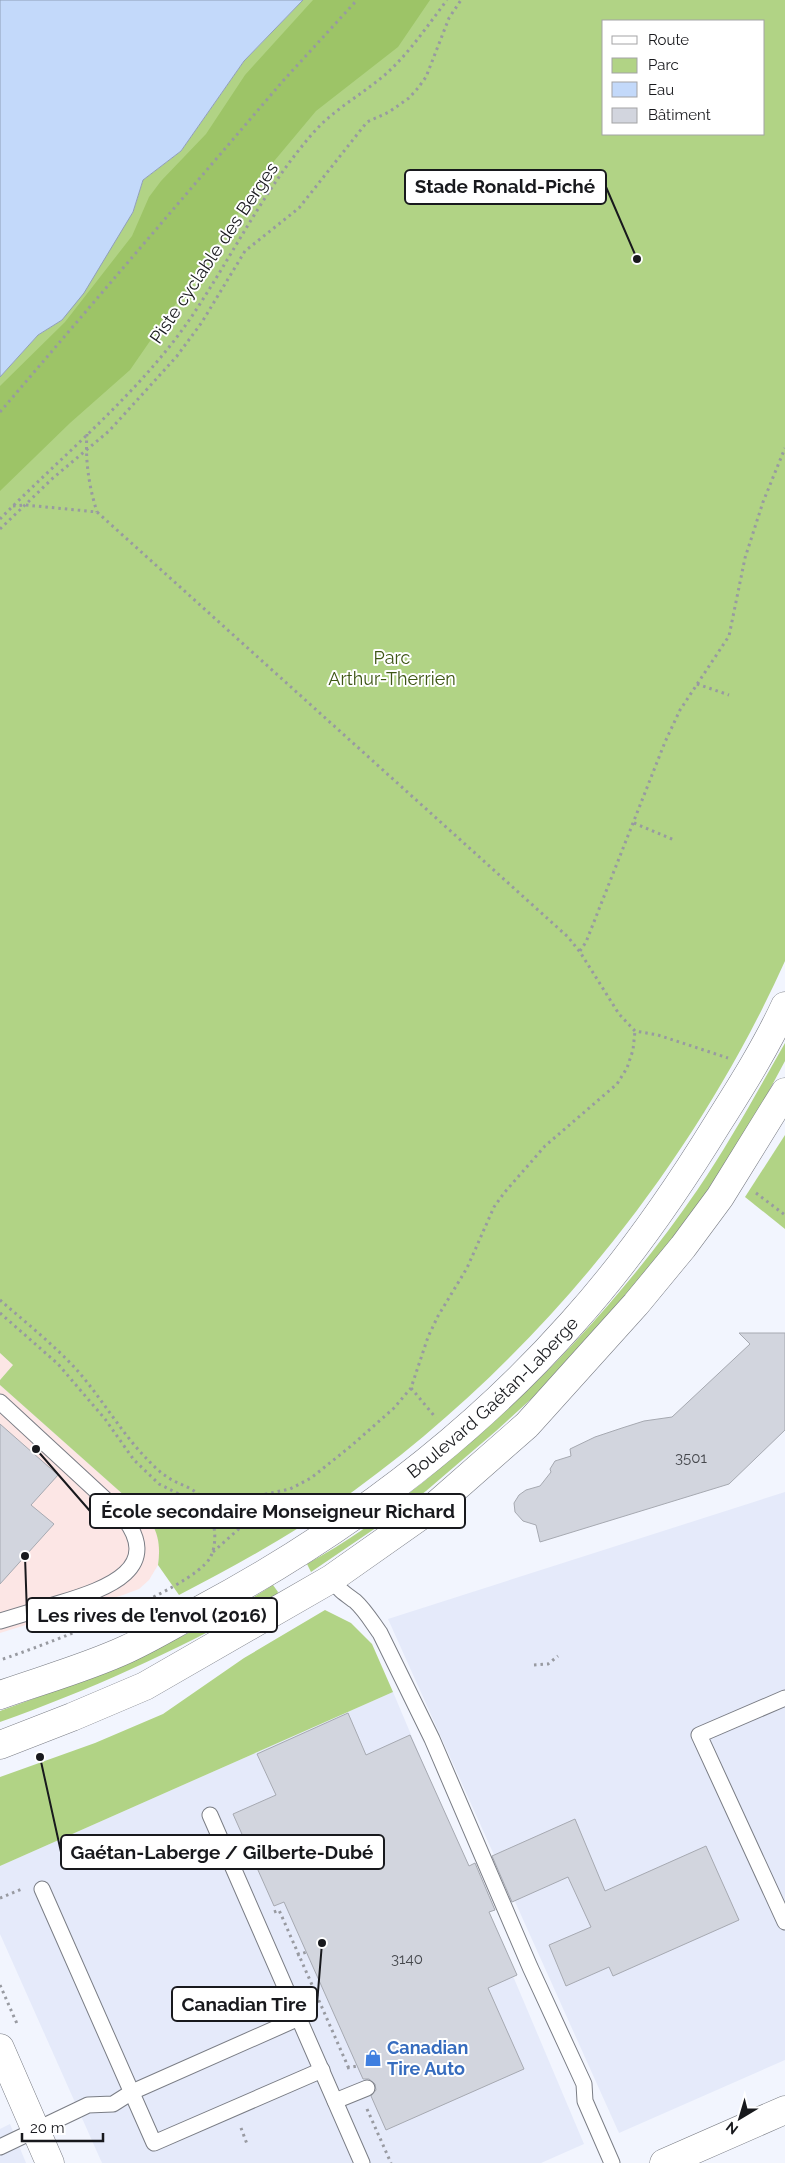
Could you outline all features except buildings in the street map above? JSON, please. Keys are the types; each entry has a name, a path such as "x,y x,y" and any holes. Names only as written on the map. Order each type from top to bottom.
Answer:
{"main road":[{"name":"Boulevard Gaétan-Laberge","path":"0,1695 126,1649 282,1564 344,1523 424,1462 529,1369 574,1322 632,1251 692,1167 751,1070 785,1006"},
{"name":"Boulevard Gaétan-Laberge","path":"0,1745 139,1689 332,1579 436,1505 527,1425 636,1304 683,1247 720,1197 785,1092"},
{"path":"282,1564 302,1596"},
{"path":"0,2048 50,2163"},
{"path":"664,2163 785,2110"}],"lane":[{"path":"0,1402 119,1512 132,1526 138,1544 135,1560 125,1574 106,1587 78,1598 0,1621"},
{"path":"332,1579 341,1592 355,1602 369,1617 380,1633 432,1739 530,1967 584,2084 585,2101 612,2163"},
{"path":"785,1698 699,1735 785,1922"},
{"path":"210,1815 362,2163"},
{"path":"42,1889 154,2142 322,2070"},
{"path":"0,2147 88,2105 113,2104 132,2092 298,2018"},
{"path":"335,2101 365,2095"}],"path":[{"path":"0,412 282,82 357,0"},
{"name":"Piste cyclable des Berges","path":"0,519 144,375 190,319 258,209 314,132 326,120 388,72 420,36 447,0"},
{"path":"0,530 25,505 109,431 177,356 202,322 245,251 299,208 367,122 389,112 409,98 418,88 426,77 449,18 461,0"},
{"path":"87,433 86,450 92,496 98,512 568,937 580,952 619,1014 635,1031 658,1034 720,1054 736,1062"},
{"path":"580,952 586,942 665,742 680,710 729,636 745,558 763,502 785,448"},
{"path":"13,506 25,505 98,512"},
{"path":"697,684 729,695"},
{"path":"634,823 674,840"},
{"path":"0,1313 58,1364 105,1419 134,1460 145,1473 159,1484 174,1492 205,1501 236,1500 290,1489 311,1478 344,1451 394,1408 411,1388 428,1337 438,1316 468,1268 494,1207 545,1146 617,1084 627,1068 633,1050 635,1031"},
{"path":"755,1192 785,1215"},
{"path":"0,1300 76,1369 146,1458 166,1476 190,1487 205,1501"},
{"path":"411,1388 441,1425"},
{"path":"212,1552 280,1492"},
{"path":"534,1665 548,1664 558,1656"},
{"path":"0,1898 26,1887"},
{"path":"279,1910 351,2073"},
{"path":"298,1955 306,1952"},
{"path":"349,2068 357,2066"},
{"path":"365,2095 391,2163"},
{"path":"238,2120 247,2144"}],"shaded area":[{"path":"0,1353 13,1365 0,1380"},
{"path":"0,1385 144,1513 157,1533 160,1549 158,1565 149,1580 139,1589 0,1633"},
{"path":"785,1492 785,2060 619,2133 388,1619"},
{"path":"393,1692 584,2144 541,2163 102,2163 0,1934 0,1866"},
{"path":"10,2124 26,2163 0,2163 0,2129"}],"green space":[{"name":"Parc Arthur-Therrien","path":"303,0 785,0 785,961 746,1041 700,1118 650,1193 594,1264 534,1332 470,1395 402,1454 331,1507 256,1553 179,1595 158,1565 159,1544 153,1525 144,1513 0,1385 0,1380 13,1365 0,1353 0,377 38,335 62,320 133,212 143,180 181,151 244,61"},
{"path":"313,0 430,0 398,47 316,111 275,160 130,370 70,423 0,491 0,386 65,322 132,236 149,197 161,181 206,134 245,75"},
{"path":"785,1043 785,1061 757,1113 702,1199 670,1243 562,1371 426,1491 389,1519 311,1572 307,1564 366,1527 480,1435 559,1359 596,1319 666,1234 698,1189 732,1135"},
{"path":"785,1135 785,1229 745,1197"},
{"path":"273,1585 278,1592 277,1594 210,1631 107,1680 0,1722 0,1711 106,1671 140,1656 208,1623"},
{"path":"325,1610 351,1623 372,1644 393,1692 0,1866 0,1777 95,1743 163,1714 244,1658"}],"water":[{"path":"0,0 303,0 244,61 181,151 143,180 133,212 84,293 62,320 38,335 0,377"}],"place":[{"name":"Stade Ronald-Piché","path":"637,259"},
{"name":"École secondaire Monseigneur Richard","path":"36,1449"},
{"name":"Les rives de l’envol (2016)","path":"25,1556"},
{"name":"Gaétan-Laberge / Gilberte-Dubé","path":"40,1757"},
{"name":"Canadian Tire","path":"322,1943"},
{"name":"Canadian Tire Auto","path":"373,2058"}]}
